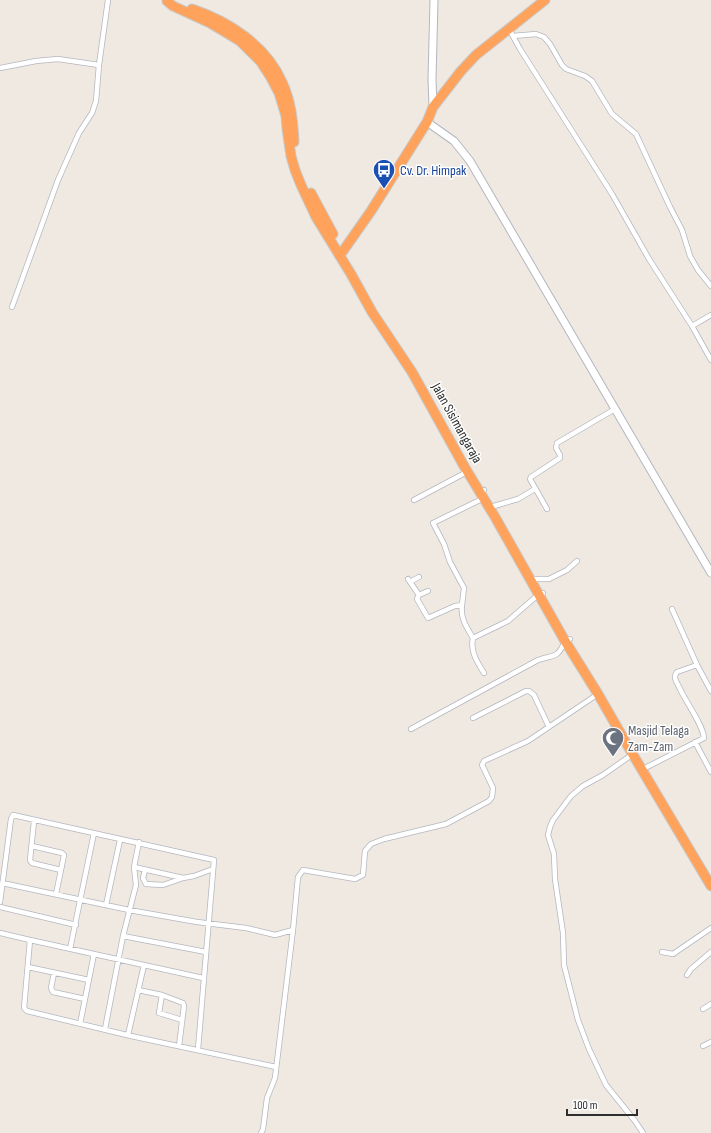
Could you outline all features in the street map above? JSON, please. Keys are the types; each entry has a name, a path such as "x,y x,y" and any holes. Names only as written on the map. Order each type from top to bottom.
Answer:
{"highway":[{"name":"Jalan Sisimangaraja","path":"167,0 173,6 210,23 240,41 261,62 279,93 286,116 291,156 300,185 316,217 342,253 375,310 414,371 466,465 711,886"},
{"path":"342,253 371,211 427,122 432,107 476,55 511,32 545,0"},
{"name":"Jalan Sisimangaraja","path":"482,491 494,506 535,579 541,594"},
{"name":"Jalan Sisimangaraja","path":"632,750 647,768 711,877"}],"street":[{"path":"12,307 58,180 79,133 92,113 96,101 99,65 108,0"},
{"path":"432,107 434,0"},
{"path":"511,32 536,34 544,37 550,44 562,65 566,69 592,81 612,114 636,134 682,230 690,256 698,270 711,286"},
{"path":"511,32 612,194 649,259 692,326 711,360"},
{"path":"0,68 36,61 58,59 99,65"},
{"path":"427,122 454,140 470,161 711,573"},
{"path":"692,326 711,315"},
{"path":"547,509 530,479 531,476 560,458 556,448 557,443 615,409"},
{"path":"414,500 466,473 466,465"},
{"path":"494,506 518,499 535,489"},
{"path":"482,491 484,498 433,523 444,544 450,562 464,588 461,612 464,622 473,638 471,646 484,673"},
{"path":"535,579 549,579 568,570 577,561"},
{"path":"419,577 409,580 419,595 417,599 430,618 456,606 462,605"},
{"path":"419,595 428,591"},
{"path":"473,638 508,621 541,594"},
{"path":"672,610 697,665 711,691"},
{"path":"411,729 538,660 555,656 561,652 568,640"},
{"path":"647,768 703,739 704,736 696,718 686,701 675,676 677,672 697,665"},
{"path":"473,718 526,691 529,691 534,695 549,727"},
{"path":"261,1133 268,1098 275,1078 298,876 302,870 349,878 359,878 363,875 365,851 371,844 384,839 446,824 489,801 492,798 493,788 482,765 484,761 528,741 599,692"},
{"path":"695,742 711,772"},
{"path":"632,750 626,758 603,775 583,786 571,796 553,820 548,835 554,854 555,879 563,933 564,965 578,1020 589,1049 606,1085 643,1133"},
{"path":"0,902 12,815 120,840 139,842 214,860 198,1049"},
{"path":"34,821 31,862 61,870"},
{"path":"70,949 94,833"},
{"path":"106,905 120,840"},
{"path":"105,1029 123,936 136,885 134,867 139,842"},
{"path":"32,846 62,853 64,855 56,894"},
{"path":"134,867 183,878"},
{"path":"145,870 143,878 146,884 163,886 213,869"},
{"path":"2,882 129,910 246,928 275,935 293,930"},
{"path":"0,907 76,925"},
{"path":"662,952 673,954 711,928"},
{"path":"0,933 203,978"},
{"path":"123,936 206,952"},
{"path":"30,940 25,1010 128,1035 276,1066"},
{"path":"687,975 691,969 711,952"},
{"path":"80,1024 94,954"},
{"path":"128,1035 144,965"},
{"path":"28,967 89,980"},
{"path":"54,973 51,988 53,992 85,999"},
{"path":"138,990 183,1003 184,1006 179,1046"},
{"path":"162,996 159,1013 182,1020"},
{"path":"703,1009 711,1004"},
{"path":"703,1046 711,1042"}],"place":[{"name":"Cv. Dr. Himpak","path":"384,190"},
{"name":"Masjid Telaga Zam-Zam","path":"613,758"}]}
